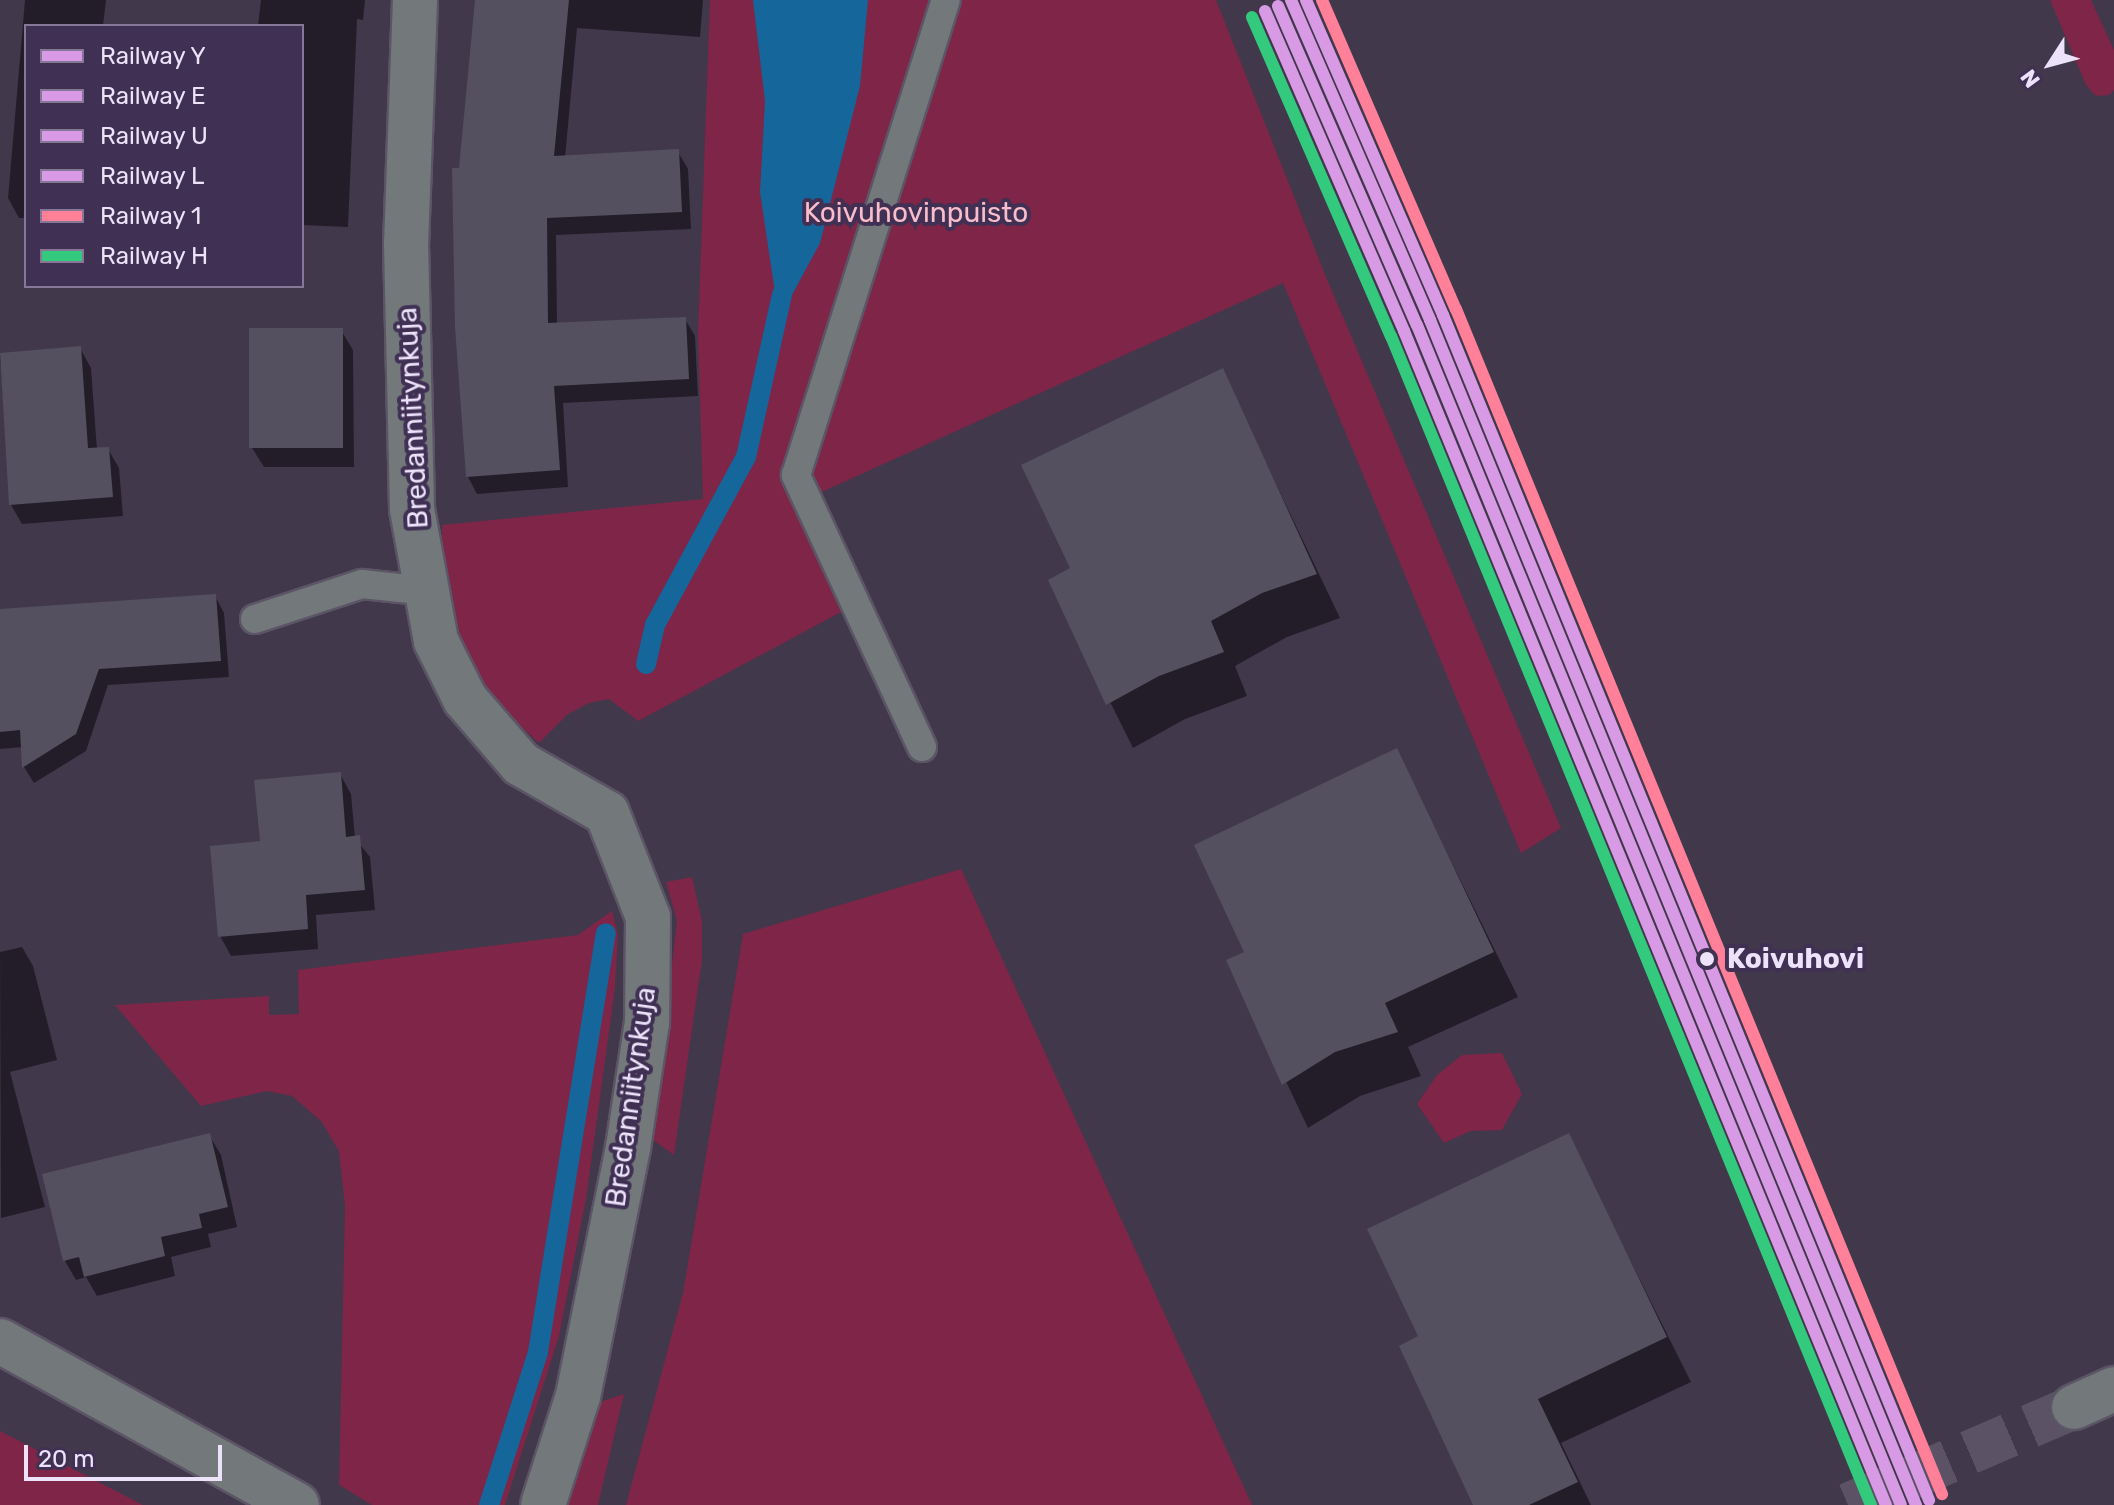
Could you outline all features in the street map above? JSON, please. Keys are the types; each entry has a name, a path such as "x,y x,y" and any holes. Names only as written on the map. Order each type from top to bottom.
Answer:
{"street":[{"name":"Bredanniitynkuja","path":"415,0 406,243 412,509 436,641 465,699 521,764 607,813 648,917 647,1022 628,1148 578,1396 543,1505"},
{"path":"0,1341 297,1505"},
{"path":"2074,1407 2114,1389"}],"lane":[{"path":"922,747 796,475 946,0"},
{"path":"255,619 362,584 427,591"}],"green space":[{"name":"Koivuhovinpuisto","path":"710,0 1216,0 1326,277 1561,828 1521,853 1283,283 793,505 841,612 638,721 609,699 589,703 568,714 539,743 502,709 466,659 442,557 442,525 703,499 698,333"},
{"path":"2050,0 2091,0 2114,50 2114,90 2109,95 2096,96 2086,85"},
{"path":"961,869 1252,1505 626,1505 683,1293 743,934"},
{"path":"692,877 702,921 702,960 674,1155 652,1139 677,921 666,882"},
{"path":"612,911 618,935 615,988 586,1199 559,1336 505,1505 372,1505 339,1485 345,1206 339,1151 321,1121 292,1096 267,1091 201,1106 115,1005 269,996 269,1015 299,1014 298,970 578,935"},
{"path":"1502,1053 1522,1094 1502,1130 1471,1131 1444,1143 1417,1104 1437,1075 1462,1055"},
{"path":"624,1394 598,1505 568,1505 597,1403"},
{"path":"0,1431 143,1505 0,1505"}],"water":[{"path":"753,0 868,0 860,86 820,243 779,319 760,192 765,101"}],"building":[{"path":"475,0 569,0 554,156 679,149 682,212 547,218 548,323 686,317 689,379 554,386 560,470 466,477 455,327 452,168 459,168"},
{"path":"249,328 343,328 343,448 249,448"},
{"path":"81,346 88,448 109,447 113,497 9,505 0,353"},
{"path":"1223,368 1317,574 1262,593 1211,621 1224,652 1159,676 1106,705 1048,580 1070,568 1021,465"},
{"path":"216,594 221,661 99,669 76,734 22,768 20,730 0,732 0,609"},
{"path":"1397,748 1494,952 1385,1003 1398,1032 1335,1052 1282,1085 1226,960 1244,952 1194,845"},
{"path":"341,772 346,837 360,835 365,890 306,895 308,929 218,937 210,846 260,841 254,780"},
{"path":"210,1133 228,1207 199,1214 202,1228 161,1237 165,1256 84,1277 79,1257 63,1261 42,1174"},
{"path":"1569,1133 1667,1337 1538,1399 1578,1482 1529,1505 1473,1505 1399,1346 1418,1336 1367,1229"}],"waterway":[{"path":"646,664 655,625 746,457 782,294"},
{"path":"489,1505 538,1352 606,933"}],"tunnel":[{"path":"1848,1505 2074,1407"}],"rail line":[{"name":"Y","path":"1291,0 1430,320 1916,1505"},
{"name":"U","path":"1306,0 1443,315 1929,1500"},
{"name":"1","path":"1322,0 1456,309 1942,1494"},
{"name":"E","path":"1278,6 1417,325 1901,1505"},
{"name":"L","path":"1265,11 1404,331 1886,1505"},
{"name":"H","path":"1252,17 1391,336 1871,1505"}],"place":[{"name":"Koivuhovi","path":"1707,959"}]}
